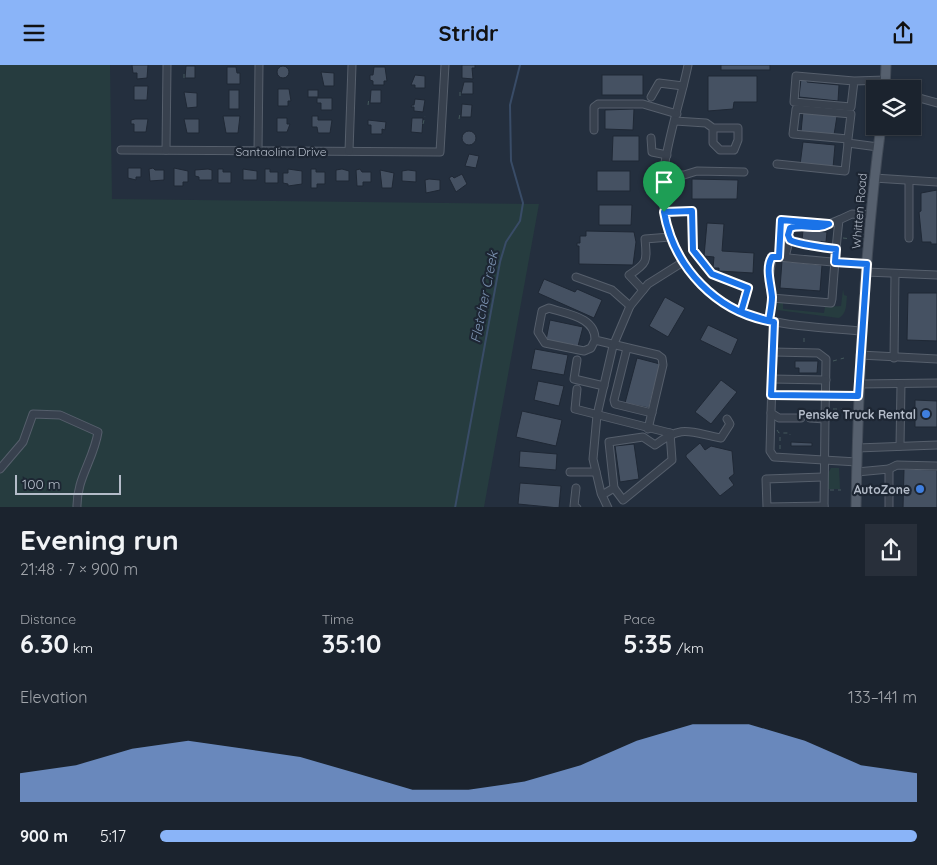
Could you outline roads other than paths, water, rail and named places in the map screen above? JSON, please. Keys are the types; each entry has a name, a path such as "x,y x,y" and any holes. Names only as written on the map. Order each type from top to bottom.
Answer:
{"main road":[{"path":"886,65 886,80"},
{"name":"Whitten Road","path":"856,507 861,331 870,215 880,135"}],"street":[{"path":"166,150 167,65"},
{"path":"258,151 259,65"},
{"path":"349,151 352,65"},
{"name":"Santaolina Drive","path":"122,150 440,153 445,65"},
{"path":"688,65 663,175 664,212 670,237 683,262 700,284 725,304 741,312 771,321 861,331"},
{"path":"854,81 852,107 794,102 796,77 854,81 866,82"},
{"path":"651,97 659,83 684,86"},
{"path":"921,99 937,103"},
{"path":"594,130 594,107 598,104 643,104 676,117 706,123 713,128"},
{"path":"777,165 845,171 848,141 850,114 796,109 793,134 848,141 878,147"},
{"path":"651,137 652,152 667,155"},
{"path":"663,175 684,175 697,171 744,171"},
{"path":"874,178 937,182"},
{"path":"909,181 909,238"},
{"path":"664,212 692,211 693,250 712,274 722,280 748,288 741,312"},
{"path":"828,248 796,243 790,240 788,235 790,228 796,226 822,228 852,214 870,215"},
{"path":"782,257 781,220 829,224"},
{"path":"772,298 831,303 839,220"},
{"path":"780,235 788,245 836,249"},
{"path":"643,290 629,275 644,266 647,259 645,239 670,237"},
{"path":"782,257 788,245"},
{"path":"857,462 778,458 771,455 773,352 772,298 769,280 770,260 772,257 782,257 835,262 895,274 937,275"},
{"path":"608,507 602,495 593,459 598,415 614,344 630,306 648,284 683,262"},
{"path":"894,358 895,274"},
{"path":"576,277 612,290 630,306"},
{"path":"549,308 587,322 593,327 595,340 591,348 584,351 545,343 538,332 542,311 549,308"},
{"path":"595,340 658,355 662,358 663,365 648,429"},
{"path":"627,347 614,401 615,404 652,413"},
{"path":"773,352 821,355 826,359 824,507 767,507 766,479 823,477"},
{"path":"860,355 937,359"},
{"path":"577,360 574,379 604,386"},
{"path":"772,379 826,380"},
{"path":"859,384 937,383"},
{"path":"900,446 901,384"},
{"path":"577,389 574,407 648,429 670,433"},
{"path":"771,395 858,396"},
{"path":"771,413 779,418 801,418"},
{"path":"0,469 23,442 33,414 60,415 98,432 96,447 81,478 77,507"},
{"path":"810,418 825,419"},
{"path":"670,433 672,460 623,500 614,488 609,442 643,437 655,445 670,433 679,430 721,438 730,423 727,419"},
{"path":"857,448 937,445"},
{"path":"857,472 889,469 897,465 937,466"},
{"path":"889,469 889,507"},
{"path":"570,472 596,472"},
{"path":"602,495 614,488"},
{"path":"576,489 574,506 577,507"}],"waterway":[{"name":"Fletcher Creek","path":"455,507 500,262 506,242 520,221 523,203 511,161 510,105 520,65"}],"place":[{"name":"Penske Truck Rental","path":"926,414"},
{"name":"AutoZone","path":"920,489"}]}
